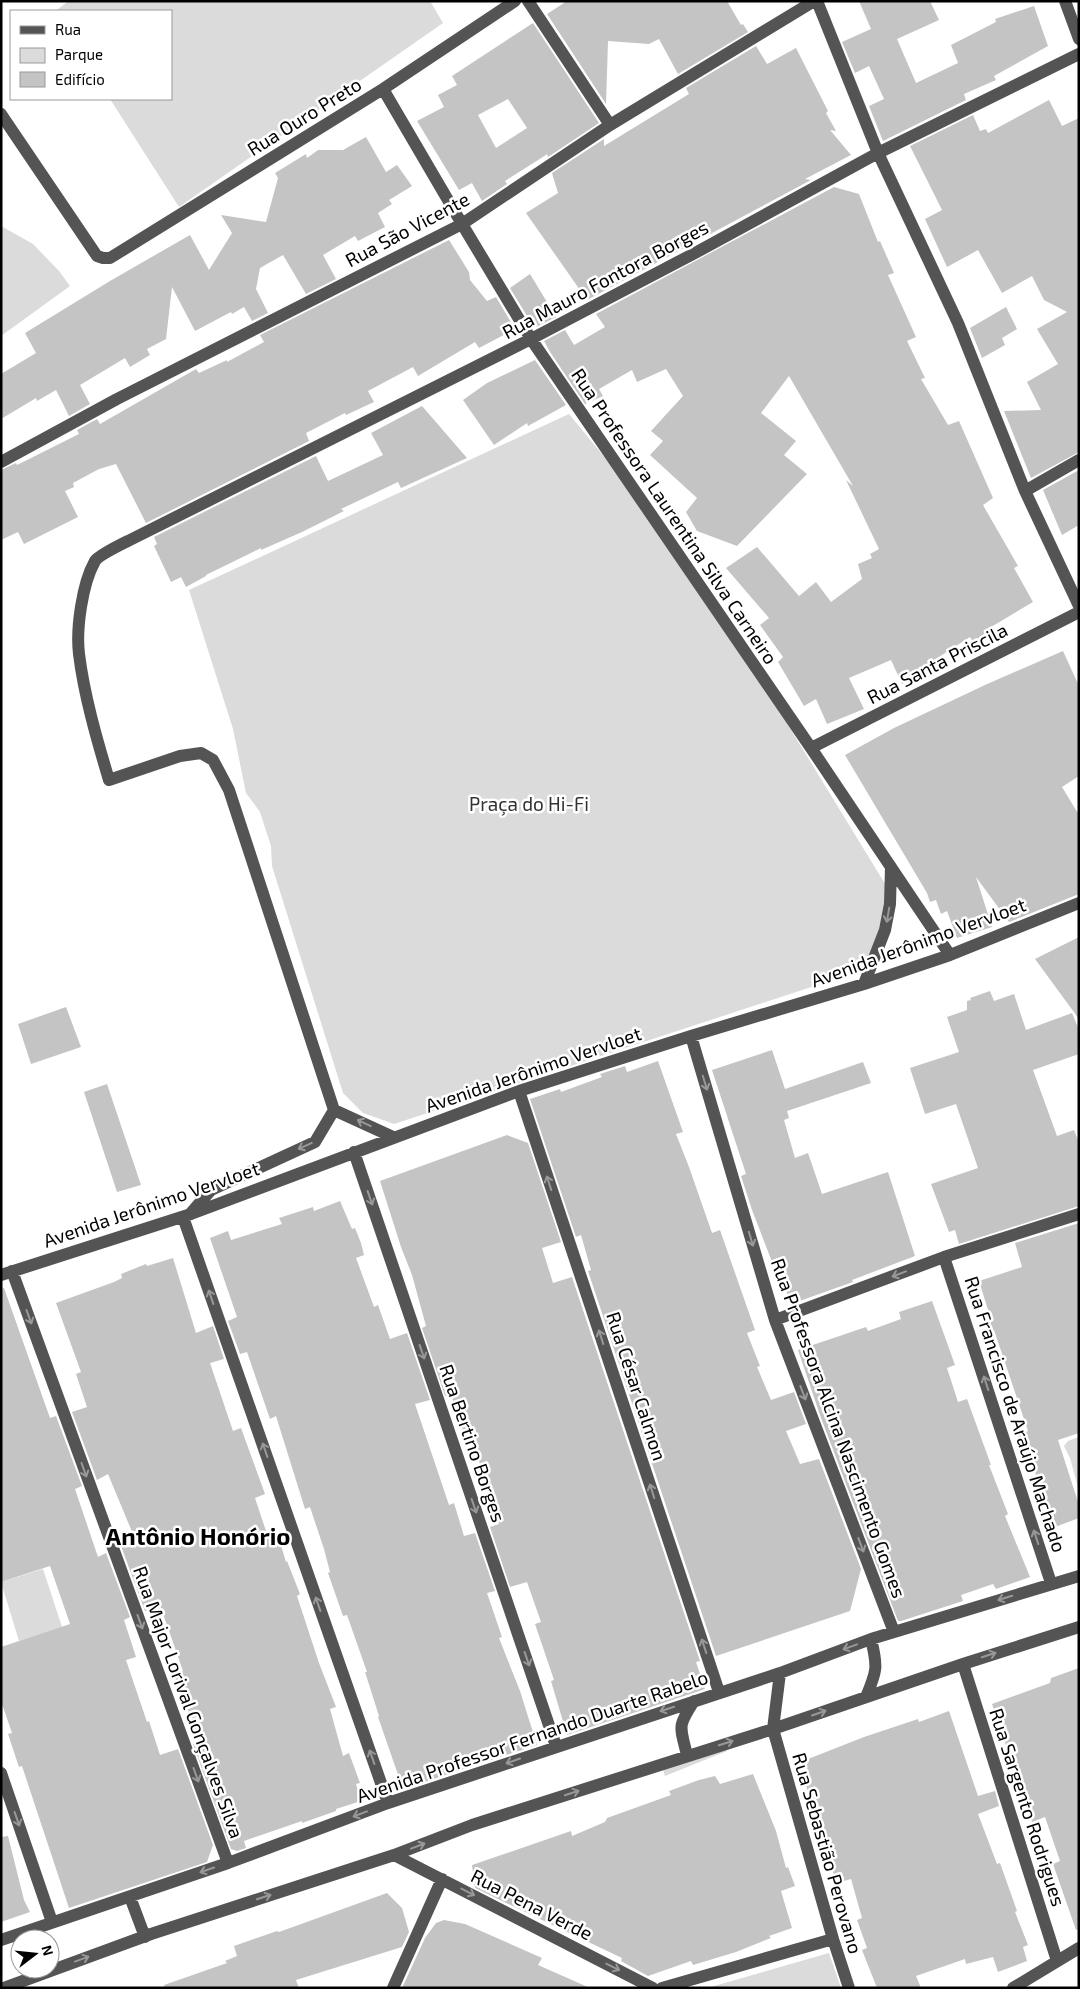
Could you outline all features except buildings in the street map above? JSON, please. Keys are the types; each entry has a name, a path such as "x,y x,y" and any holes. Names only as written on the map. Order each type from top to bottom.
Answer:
{"street":[{"name":"Rua Ouro Preto","path":"1,114 97,256 110,258 383,89 515,1"},
{"path":"528,1 610,125"},
{"path":"816,1 878,153 958,322 1025,491 1079,606"},
{"name":"Rua São Vicente","path":"1,462 117,399 462,224 610,125 816,1"},
{"path":"1065,1 1079,39"},
{"name":"Rua Mauro Fontora Borges","path":"334,1110 229,790 213,760 201,753 180,756 109,780 97,740 79,653 79,624 84,588 96,560 147,532 532,339 878,153 1079,54"},
{"name":"Rua Professora Laurentina Silva Carneiro","path":"383,89 532,339 950,955"},
{"path":"1025,491 1079,460"},
{"name":"Rua Santa Priscila","path":"811,748 1079,612"},
{"path":"864,984 885,930 890,904 891,867"},
{"name":"Avenida Jerônimo Vervloet","path":"7,1273 187,1215 519,1091 691,1036 864,984 950,955 1079,903"},
{"name":"Rua Professora Alcina Nascimento Gomes","path":"691,1036 776,1320 894,1632"},
{"name":"Rua César Calmon","path":"519,1091 719,1692"},
{"path":"388,1803 187,1215 211,1190 315,1142 334,1110 393,1137"},
{"name":"Rua Bertino Borges","path":"354,1152 556,1746"},
{"path":"776,1320 944,1257 1079,1214"},
{"name":"Rua Francisco de Araújo Machado","path":"944,1257 1051,1584"},
{"name":"Rua Major Lorival Gonçalves Silva","path":"7,1273 228,1863"},
{"name":"Avenida Professor Fernando Duarte Rabelo","path":"1,1940 228,1863 388,1803 780,1673 872,1639 1079,1576"},
{"path":"4,1988 145,1937 394,1855 472,1825 773,1729 963,1664 1079,1627"},
{"path":"866,1697 876,1672 877,1663 872,1639"},
{"name":"Rua Sargento Rodrigues","path":"963,1664 1057,1961"},
{"path":"773,1729 780,1673"},
{"path":"688,1755 681,1722 694,1700"},
{"name":"Rua Sebastião Perovano","path":"773,1729 833,1939 849,1988"},
{"path":"1,1773 52,1922"},
{"name":"Rua Pena Verde","path":"394,1855 653,1988"},
{"path":"393,1988 442,1879"},
{"path":"130,1897 145,1937"},
{"path":"662,1988 833,1939"},
{"path":"1013,1988 1079,1948"}],"green space":[{"path":"69,1 430,1 443,23 179,207 111,100 172,100 172,10 56,10"},
{"path":"1,226 33,244 59,271 70,286 1,336"},
{"name":"Praça do Hi-Fi","path":"569,414 653,516 725,622 887,887 885,930 866,969 394,1124 363,1113 343,1093 272,866 271,846 260,812 246,793 233,729 189,590"},
{"path":"1079,1437 1079,1491 1070,1458 1064,1446 1068,1441"},
{"path":"43,1569 62,1627 19,1641 1,1582"},
{"path":"726,1747 727,1751 665,1776 663,1770"},
{"path":"829,1953 841,1988 707,1988"}],"district":[{"name":"Antônio Honório","path":"198,1535"}]}
